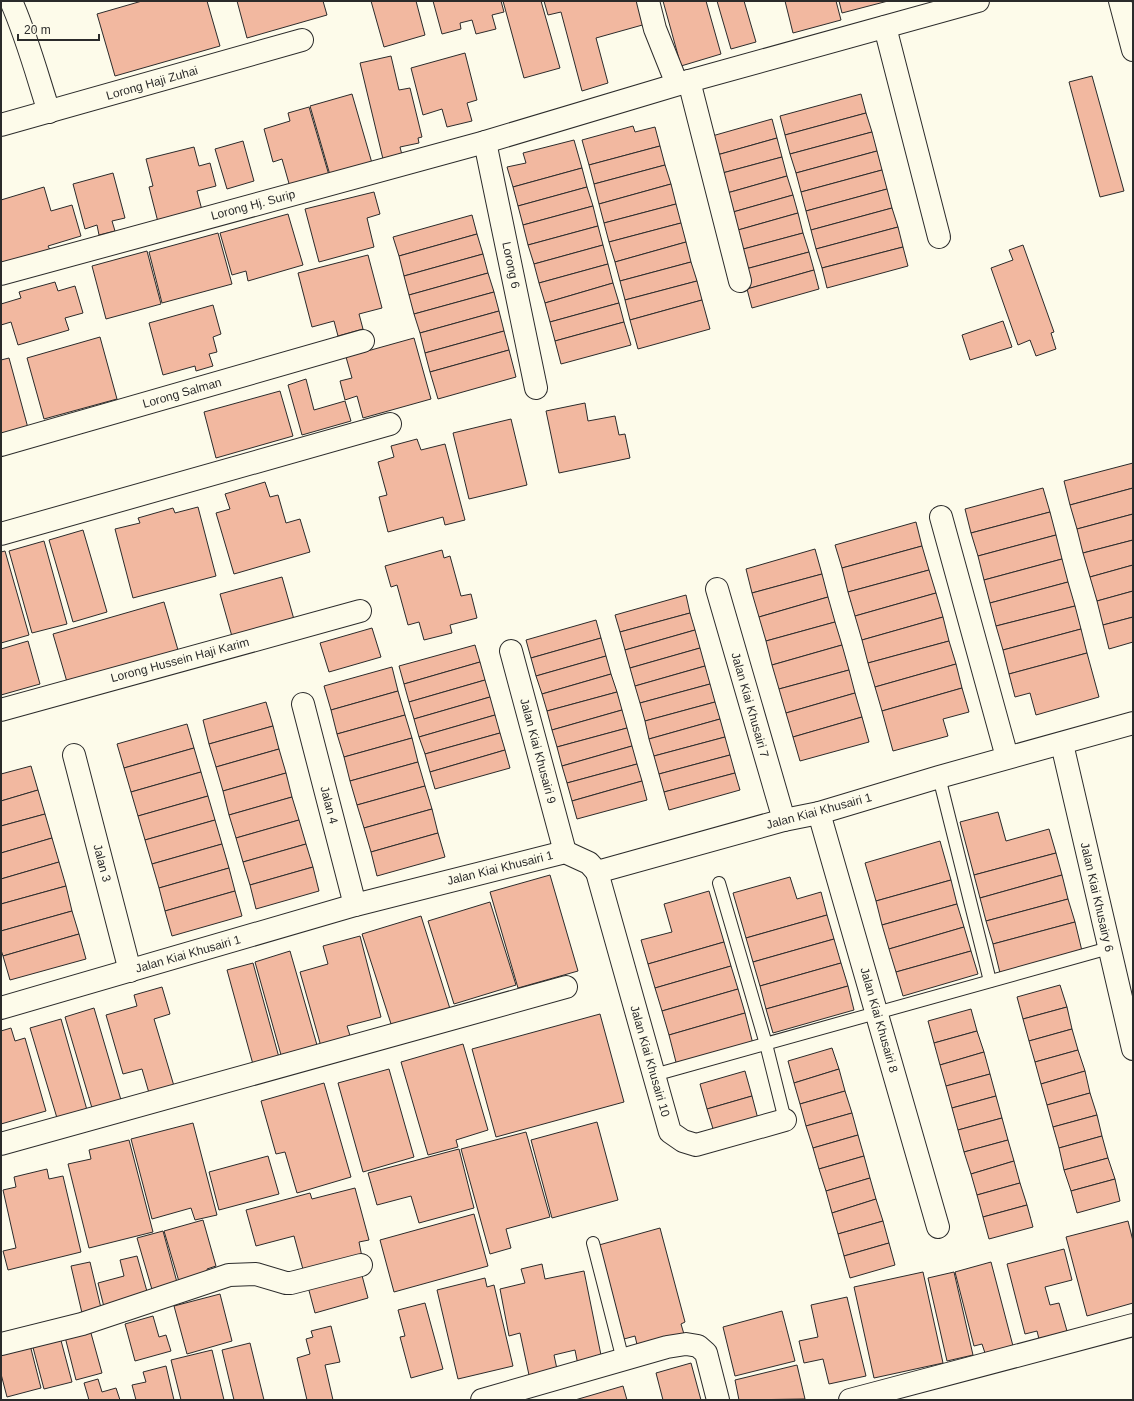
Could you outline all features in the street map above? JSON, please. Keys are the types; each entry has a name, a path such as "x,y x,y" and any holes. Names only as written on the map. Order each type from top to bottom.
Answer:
{"street":[{"path":"11,1 18,17 49,112"},
{"path":"648,1 655,29 683,82 740,281"},
{"name":"Lorong Hj. Surip","path":"1,274 495,139 683,82 978,1"},
{"path":"1120,1 1133,50"},
{"path":"885,27 939,237"},
{"name":"Lorong Haji Zuhai","path":"1,125 302,40"},
{"name":"Lorong 6","path":"495,139 536,388"},
{"name":"Lorong Salman","path":"1,445 363,342"},
{"path":"1,534 390,424"},
{"path":"941,517 1007,757"},
{"name":"Jalan Kiai Khusairi 7","path":"716,589 784,820"},
{"name":"Lorong Hussein Haji Karim","path":"1,710 360,611"},
{"name":"Jalan Kiai Khusairi 9","path":"511,651 565,852"},
{"name":"Jalan 4","path":"303,704 355,905"},
{"name":"Jalan Kiai Khusairi 1","path":"1,1008 355,905 565,852 589,863 597,872 784,820 819,813 1007,757 1062,744 1133,723"},
{"name":"Jalan Kiai Khusairy 6","path":"1062,744 1133,1050"},
{"name":"Jalan 3","path":"74,755 130,971"},
{"name":"Jalan Kiai Khusairi 8","path":"819,813 938,1227"},
{"name":"Jalan Kiai Khusairi 10","path":"597,872 670,1132 683,1141 696,1145 785,1120"},
{"path":"1,1144 566,987"},
{"path":"1,1344 82,1324 229,1275 256,1274 286,1283 291,1283 361,1265"},
{"path":"850,1400 1133,1325"},
{"path":"482,1400 667,1347 686,1344 698,1346 706,1353 718,1400"}],"lane":[{"path":"939,777 990,981"},
{"path":"719,883 766,1044 785,1120"},
{"path":"654,1075 1109,948"},
{"path":"593,1243 623,1360"}],"building":[{"path":"142,1 207,1 220,46 115,76 97,14"},
{"path":"237,1 323,1 327,15 247,38"},
{"path":"371,1 416,1 425,35 384,47"},
{"path":"433,1 501,1 504,12 492,15 496,29 476,34 472,20 460,23 461,29 442,34"},
{"path":"503,1 541,1 560,68 524,78"},
{"path":"544,1 640,1 646,24 596,38 608,83 582,91 561,12 548,15"},
{"path":"663,1 706,1 721,54 681,66"},
{"path":"717,1 744,1 756,42 731,49"},
{"path":"785,1 836,1 841,20 793,33"},
{"path":"839,1 888,1 842,13"},
{"path":"465,53 477,100 467,103 472,121 447,127 442,109 423,115 411,68"},
{"path":"391,56 399,90 410,88 422,137 418,138 419,143 400,147 402,155 383,159 360,63"},
{"path":"1092,76 1124,191 1100,197 1069,82"},
{"path":"352,94 374,170 332,182 310,106"},
{"path":"861,94 866,113 785,135 780,116"},
{"path":"309,107 331,182 292,194 282,159 273,162 264,129 290,121 288,113"},
{"path":"866,113 872,132 790,154 785,135"},
{"path":"772,119 777,138 710,157 705,138"},
{"path":"633,126 635,132 655,127 660,146 589,165 582,140"},
{"path":"872,132 877,151 796,173 790,154"},
{"path":"777,138 782,157 715,175 710,157"},
{"path":"574,140 582,168 513,187 507,167 526,163 523,153"},
{"path":"243,141 254,181 227,189 215,149"},
{"path":"660,146 665,165 594,184 589,165"},
{"path":"194,147 199,166 210,163 216,186 197,191 203,214 159,226 149,187 153,186 146,159"},
{"path":"877,151 882,170 801,192 796,173"},
{"path":"782,157 787,176 720,195 715,175"},
{"path":"665,165 671,184 599,204 594,184"},
{"path":"582,168 587,187 518,206 513,187"},
{"path":"882,170 887,189 806,211 801,192"},
{"path":"113,173 125,218 112,221 115,231 99,235 97,225 85,229 73,184"},
{"path":"787,176 793,195 726,214 720,195"},
{"path":"671,184 676,204 604,223 599,204"},
{"path":"44,187 51,211 72,205 81,236 48,246 50,250 1,264 1,200"},
{"path":"587,187 593,206 523,225 518,206"},
{"path":"887,189 892,208 811,230 806,211"},
{"path":"374,192 380,214 367,218 374,247 319,262 305,209"},
{"path":"793,195 798,213 731,232 726,214"},
{"path":"676,204 681,223 609,242 604,223"},
{"path":"593,206 598,226 528,245 523,225"},
{"path":"892,208 898,227 816,249 811,230"},
{"path":"798,213 803,233 736,251 731,232"},
{"path":"288,214 303,265 248,281 246,271 232,275 220,233"},
{"path":"472,215 477,234 399,256 393,237"},
{"path":"681,223 686,242 615,262 609,242"},
{"path":"598,226 603,245 534,264 528,245"},
{"path":"898,227 903,247 822,268 816,249"},
{"path":"218,233 232,284 162,303 149,252"},
{"path":"803,233 809,252 742,270 736,251"},
{"path":"477,234 483,254 404,276 399,256"},
{"path":"686,242 691,262 620,281 615,262"},
{"path":"603,245 608,264 539,283 534,264"},
{"path":"1023,245 1054,332 1051,333 1056,349 1036,356 1030,340 1018,345 991,268 1013,260 1009,250"},
{"path":"903,247 908,266 827,288 822,268"},
{"path":"147,251 161,304 106,319 92,266"},
{"path":"809,252 814,270 747,289 742,270"},
{"path":"483,254 488,273 409,295 404,276"},
{"path":"368,255 382,308 359,314 363,329 338,336 334,321 312,327 298,273"},
{"path":"691,262 697,281 625,300 620,281"},
{"path":"608,264 613,283 545,303 539,283"},
{"path":"814,270 819,289 752,308 747,289"},
{"path":"488,273 494,292 414,314 409,295"},
{"path":"697,281 702,300 630,320 625,300"},
{"path":"55,282 58,291 75,286 83,313 65,318 69,330 18,345 11,322 1,325 1,304 21,298 19,292"},
{"path":"613,283 619,303 550,322 545,303"},
{"path":"494,292 499,311 420,333 414,314"},
{"path":"702,300 710,329 638,349 630,320"},
{"path":"619,303 624,322 555,341 550,322"},
{"path":"213,305 221,334 213,337 217,352 209,354 213,366 196,371 195,366 163,375 149,323"},
{"path":"499,311 504,331 425,353 420,333"},
{"path":"1003,321 1012,347 970,360 962,335"},
{"path":"624,322 631,345 561,364 555,341"},
{"path":"504,331 509,350 430,372 425,353"},
{"path":"100,337 117,399 44,419 27,358"},
{"path":"414,338 431,399 363,418 357,396 345,400 340,381 352,378 346,357"},
{"path":"509,350 516,377 438,399 430,372"},
{"path":"9,358 28,428 1,435 1,360"},
{"path":"306,379 314,410 345,401 351,421 302,435 288,385"},
{"path":"280,391 293,436 216,458 204,412"},
{"path":"585,403 588,421 615,416 619,435 625,434 630,458 559,473 546,411"},
{"path":"511,419 527,485 469,499 453,433"},
{"path":"417,439 421,450 445,444 465,520 445,525 443,517 388,532 379,497 387,495 378,462 394,457 391,446"},
{"path":"1133,463 1133,488 1070,505 1064,481"},
{"path":"265,482 270,497 278,495 286,523 300,519 310,552 234,574 216,513 230,509 225,494"},
{"path":"1043,488 1050,512 971,533 965,509"},
{"path":"1133,488 1133,514 1077,529 1070,505"},
{"path":"198,507 216,576 133,598 115,529 140,523 138,518 173,508 175,513"},
{"path":"1050,512 1056,535 978,556 971,533"},
{"path":"1133,514 1133,540 1083,553 1077,529"},
{"path":"916,522 922,546 842,568 835,545"},
{"path":"83,530 107,612 73,622 49,540"},
{"path":"1056,535 1062,559 984,580 978,556"},
{"path":"1133,540 1133,565 1090,577 1083,553"},
{"path":"44,541 67,624 32,633 9,551"},
{"path":"922,546 929,570 848,592 842,568"},
{"path":"815,549 822,574 752,593 746,569"},
{"path":"442,550 444,558 450,556 461,596 471,594 477,618 450,625 452,633 424,640 419,622 408,625 397,585 391,587 385,566"},
{"path":"5,551 29,635 1,643 1,552"},
{"path":"1062,559 1068,582 990,603 984,580"},
{"path":"1133,565 1133,591 1097,601 1090,577"},
{"path":"929,570 936,593 855,616 848,592"},
{"path":"822,574 828,597 759,617 752,593"},
{"path":"282,577 295,623 233,640 220,594"},
{"path":"1068,582 1075,606 996,626 990,603"},
{"path":"1133,591 1133,617 1103,625 1097,601"},
{"path":"936,593 943,617 862,640 855,616"},
{"path":"686,595 690,613 620,632 615,615"},
{"path":"828,597 835,622 766,641 759,617"},
{"path":"164,602 178,650 67,682 53,634"},
{"path":"1075,606 1081,629 1003,650 996,626"},
{"path":"690,613 695,630 625,650 620,632"},
{"path":"943,617 949,641 868,663 862,640"},
{"path":"1133,617 1133,642 1109,649 1103,625"},
{"path":"596,620 601,638 531,658 526,640"},
{"path":"835,622 842,645 772,665 766,641"},
{"path":"372,628 381,657 329,672 320,643"},
{"path":"1081,629 1087,653 1009,674 1003,650"},
{"path":"695,630 700,648 630,668 625,650"},
{"path":"601,638 606,656 536,676 531,658"},
{"path":"28,641 40,684 1,695 1,649"},
{"path":"949,641 956,664 875,687 868,663"},
{"path":"475,645 480,662 404,684 399,666"},
{"path":"842,645 849,670 779,689 772,665"},
{"path":"700,648 705,666 635,686 630,668"},
{"path":"1087,653 1099,697 1036,715 1030,693 1015,697 1009,674"},
{"path":"606,656 611,674 542,694 536,676"},
{"path":"480,662 485,680 409,702 404,684"},
{"path":"956,664 962,688 882,711 875,687"},
{"path":"705,666 710,684 640,703 635,686"},
{"path":"392,667 398,691 331,710 324,686"},
{"path":"849,670 855,693 786,713 779,689"},
{"path":"611,674 617,692 547,711 542,694"},
{"path":"485,680 490,697 414,719 409,702"},
{"path":"710,684 715,702 645,721 640,703"},
{"path":"962,688 969,712 943,719 948,736 893,751 882,711"},
{"path":"398,691 405,715 337,734 331,710"},
{"path":"617,692 622,710 552,730 547,711"},
{"path":"855,693 862,717 793,737 786,713"},
{"path":"490,697 495,715 419,737 414,719"},
{"path":"266,702 273,726 209,744 203,720"},
{"path":"715,702 720,719 649,739 645,721"},
{"path":"622,710 627,728 557,747 552,730"},
{"path":"405,715 412,738 344,757 337,734"},
{"path":"495,715 500,733 425,754 419,737"},
{"path":"862,717 869,742 800,761 793,737"},
{"path":"720,719 725,737 654,756 649,739"},
{"path":"187,724 194,748 124,768 117,744"},
{"path":"273,726 279,749 216,767 209,744"},
{"path":"627,728 632,746 562,766 557,747"},
{"path":"500,733 505,750 430,772 425,754"},
{"path":"725,737 730,755 659,774 654,756"},
{"path":"412,738 418,762 350,781 344,757"},
{"path":"632,746 637,764 567,783 562,766"},
{"path":"194,748 201,772 131,792 124,768"},
{"path":"279,749 286,773 223,791 216,767"},
{"path":"505,750 510,768 435,789 430,772"},
{"path":"730,755 735,773 664,792 659,774"},
{"path":"418,762 425,786 357,805 350,781"},
{"path":"637,764 642,781 572,801 567,783"},
{"path":"31,766 38,790 1,801 1,774"},
{"path":"201,772 208,796 138,816 131,792"},
{"path":"286,773 292,797 229,815 223,791"},
{"path":"735,773 740,790 669,810 664,792"},
{"path":"642,781 647,800 577,819 572,801"},
{"path":"425,786 432,809 364,828 357,805"},
{"path":"38,790 45,814 1,826 1,801"},
{"path":"208,796 215,820 145,840 138,816"},
{"path":"292,797 299,820 236,838 229,815"},
{"path":"432,809 438,833 371,852 364,828"},
{"path":"998,812 1006,841 1049,829 1056,853 974,875 960,822"},
{"path":"45,814 52,838 1,853 1,826"},
{"path":"215,820 222,844 152,864 145,840"},
{"path":"299,820 306,844 243,862 236,838"},
{"path":"438,833 445,857 377,876 371,852"},
{"path":"52,838 59,862 1,879 1,853"},
{"path":"940,841 951,880 876,901 865,863"},
{"path":"222,844 229,868 159,888 152,864"},
{"path":"306,844 313,867 250,885 243,862"},
{"path":"1056,853 1062,875 980,898 974,875"},
{"path":"59,862 66,886 1,904 1,879"},
{"path":"313,867 319,891 256,909 250,885"},
{"path":"229,868 235,891 165,911 159,888"},
{"path":"550,875 578,971 518,988 490,892"},
{"path":"1062,875 1068,899 986,921 980,898"},
{"path":"790,877 797,899 821,892 827,915 746,938 733,893"},
{"path":"951,880 957,904 882,925 876,901"},
{"path":"66,886 72,911 1,931 1,904"},
{"path":"235,891 242,916 172,936 165,911"},
{"path":"709,891 724,942 648,964 641,940 672,932 664,904"},
{"path":"1068,899 1075,922 993,944 986,921"},
{"path":"490,902 516,985 454,1004 428,921"},
{"path":"957,904 964,927 889,949 882,925"},
{"path":"72,911 79,934 3,956 1,950 1,931"},
{"path":"827,915 834,939 753,962 746,938"},
{"path":"421,916 451,1012 393,1030 362,934"},
{"path":"1075,922 1082,951 1000,973 993,944"},
{"path":"964,927 971,951 896,972 889,949"},
{"path":"79,934 86,959 10,980 3,956"},
{"path":"360,936 381,1017 347,1026 352,1042 322,1050 300,972 328,964 323,946"},
{"path":"834,939 841,963 760,986 753,962"},
{"path":"724,942 731,966 655,988 648,964"},
{"path":"290,951 319,1052 283,1062 255,962"},
{"path":"971,951 978,974 903,996 896,972"},
{"path":"253,963 280,1061 254,1068 227,970"},
{"path":"841,963 848,986 766,1009 760,986"},
{"path":"731,966 738,989 662,1011 655,988"},
{"path":"1060,985 1067,1007 1023,1019 1017,997"},
{"path":"848,986 854,1010 773,1033 766,1009"},
{"path":"162,987 170,1014 154,1019 174,1086 149,1093 142,1069 123,1074 106,1015 137,1006 134,995"},
{"path":"738,989 745,1013 669,1035 662,1011"},
{"path":"1067,1007 1072,1029 1029,1041 1023,1019"},
{"path":"94,1008 121,1100 92,1108 65,1017"},
{"path":"971,1009 977,1031 934,1043 928,1021"},
{"path":"745,1013 753,1044 677,1066 669,1035"},
{"path":"600,1014 624,1102 496,1137 472,1049"},
{"path":"61,1019 87,1110 57,1118 30,1028"},
{"path":"11,1028 15,1041 25,1038 46,1111 1,1124 1,1031"},
{"path":"1072,1029 1078,1050 1035,1062 1029,1041"},
{"path":"977,1031 984,1052 940,1065 934,1043"},
{"path":"463,1044 488,1130 456,1140 458,1147 428,1155 401,1062"},
{"path":"832,1048 839,1069 794,1083 788,1061"},
{"path":"1078,1050 1085,1071 1041,1084 1035,1062"},
{"path":"984,1052 990,1074 946,1086 940,1065"},
{"path":"389,1069 414,1157 363,1172 338,1083"},
{"path":"839,1069 845,1091 800,1104 794,1083"},
{"path":"745,1071 752,1096 707,1109 700,1084"},
{"path":"1085,1071 1090,1093 1047,1105 1041,1084"},
{"path":"990,1074 996,1096 952,1108 946,1086"},
{"path":"324,1083 351,1177 297,1193 285,1152 276,1154 261,1101"},
{"path":"845,1091 852,1113 806,1126 800,1104"},
{"path":"1090,1093 1097,1115 1053,1127 1047,1105"},
{"path":"752,1096 758,1119 714,1132 707,1109"},
{"path":"996,1096 1002,1118 958,1130 952,1108"},
{"path":"852,1113 858,1135 813,1148 806,1126"},
{"path":"1097,1115 1102,1136 1059,1148 1053,1127"},
{"path":"1002,1118 1008,1140 964,1152 958,1130"},
{"path":"597,1122 618,1200 552,1218 531,1140"},
{"path":"193,1123 217,1215 195,1220 191,1208 152,1219 131,1139"},
{"path":"526,1132 550,1217 506,1229 511,1248 490,1254 461,1149"},
{"path":"858,1135 864,1156 819,1169 813,1148"},
{"path":"1102,1136 1108,1158 1064,1170 1059,1148"},
{"path":"129,1140 153,1232 89,1248 68,1164 91,1159 89,1150"},
{"path":"1008,1140 1014,1161 971,1174 964,1152"},
{"path":"459,1149 474,1208 419,1223 411,1196 377,1205 368,1173"},
{"path":"268,1156 279,1194 219,1210 209,1172"},
{"path":"864,1156 870,1178 826,1191 819,1169"},
{"path":"1108,1158 1115,1179 1071,1191 1064,1170"},
{"path":"1014,1161 1020,1183 977,1195 971,1174"},
{"path":"47,1169 49,1179 63,1176 81,1252 8,1270 3,1251 16,1248 3,1190 16,1187 14,1177"},
{"path":"870,1178 876,1199 832,1213 826,1191"},
{"path":"1115,1179 1120,1201 1077,1213 1071,1191"},
{"path":"1020,1183 1027,1205 983,1217 977,1195"},
{"path":"355,1188 369,1240 359,1242 362,1257 304,1273 294,1236 256,1246 246,1210 310,1193 312,1199"},
{"path":"876,1199 883,1221 838,1234 832,1213"},
{"path":"1027,1205 1033,1227 989,1239 983,1217"},
{"path":"474,1214 488,1266 394,1292 380,1240"},
{"path":"203,1220 216,1266 207,1269 209,1277 180,1285 164,1231"},
{"path":"883,1221 889,1243 844,1256 838,1234"},
{"path":"1128,1221 1133,1241 1133,1303 1087,1316 1066,1237"},
{"path":"660,1228 685,1322 681,1324 686,1341 639,1353 635,1336 624,1339 599,1245"},
{"path":"163,1231 178,1286 153,1293 137,1238"},
{"path":"889,1243 895,1265 850,1278 844,1256"},
{"path":"1064,1249 1072,1280 1045,1287 1050,1305 1059,1303 1067,1331 1039,1339 1037,1331 1025,1334 1007,1264"},
{"path":"137,1256 148,1295 104,1307 98,1283 124,1276 120,1260"},
{"path":"90,1262 101,1308 82,1313 71,1266"},
{"path":"991,1262 1013,1346 985,1353 982,1344 974,1346 955,1272"},
{"path":"542,1264 545,1279 584,1271 602,1360 578,1365 575,1350 554,1355 557,1369 529,1375 520,1333 509,1336 500,1289 525,1283 521,1269"},
{"path":"360,1268 368,1298 315,1313 307,1283"},
{"path":"923,1272 943,1363 874,1378 854,1287"},
{"path":"954,1272 973,1355 947,1361 928,1278"},
{"path":"485,1278 487,1287 494,1285 513,1366 458,1379 437,1290"},
{"path":"220,1294 232,1341 187,1354 174,1306"},
{"path":"847,1297 866,1376 829,1384 823,1359 804,1363 799,1341 818,1337 811,1305"},
{"path":"425,1303 443,1369 411,1378 400,1337 405,1336 398,1310"},
{"path":"782,1311 795,1361 735,1376 723,1327"},
{"path":"153,1316 159,1337 166,1335 171,1351 135,1361 125,1324"},
{"path":"89,1326 102,1373 76,1380 64,1333"},
{"path":"331,1326 340,1362 325,1365 333,1400 307,1400 297,1358 310,1354 306,1339 313,1337 311,1331"},
{"path":"59,1333 72,1382 44,1389 31,1340"},
{"path":"29,1341 41,1388 7,1397 1,1374 1,1348"},
{"path":"250,1343 264,1400 234,1400 222,1350"},
{"path":"212,1350 224,1400 181,1400 171,1360"},
{"path":"691,1363 701,1400 663,1400 656,1373"},
{"path":"797,1365 805,1399 739,1400 735,1380"},
{"path":"166,1366 174,1400 136,1400 132,1385 146,1382 143,1372"},
{"path":"98,1379 102,1392 116,1388 120,1400 89,1400 84,1383"},
{"path":"623,1386 627,1400 575,1400"}]}
